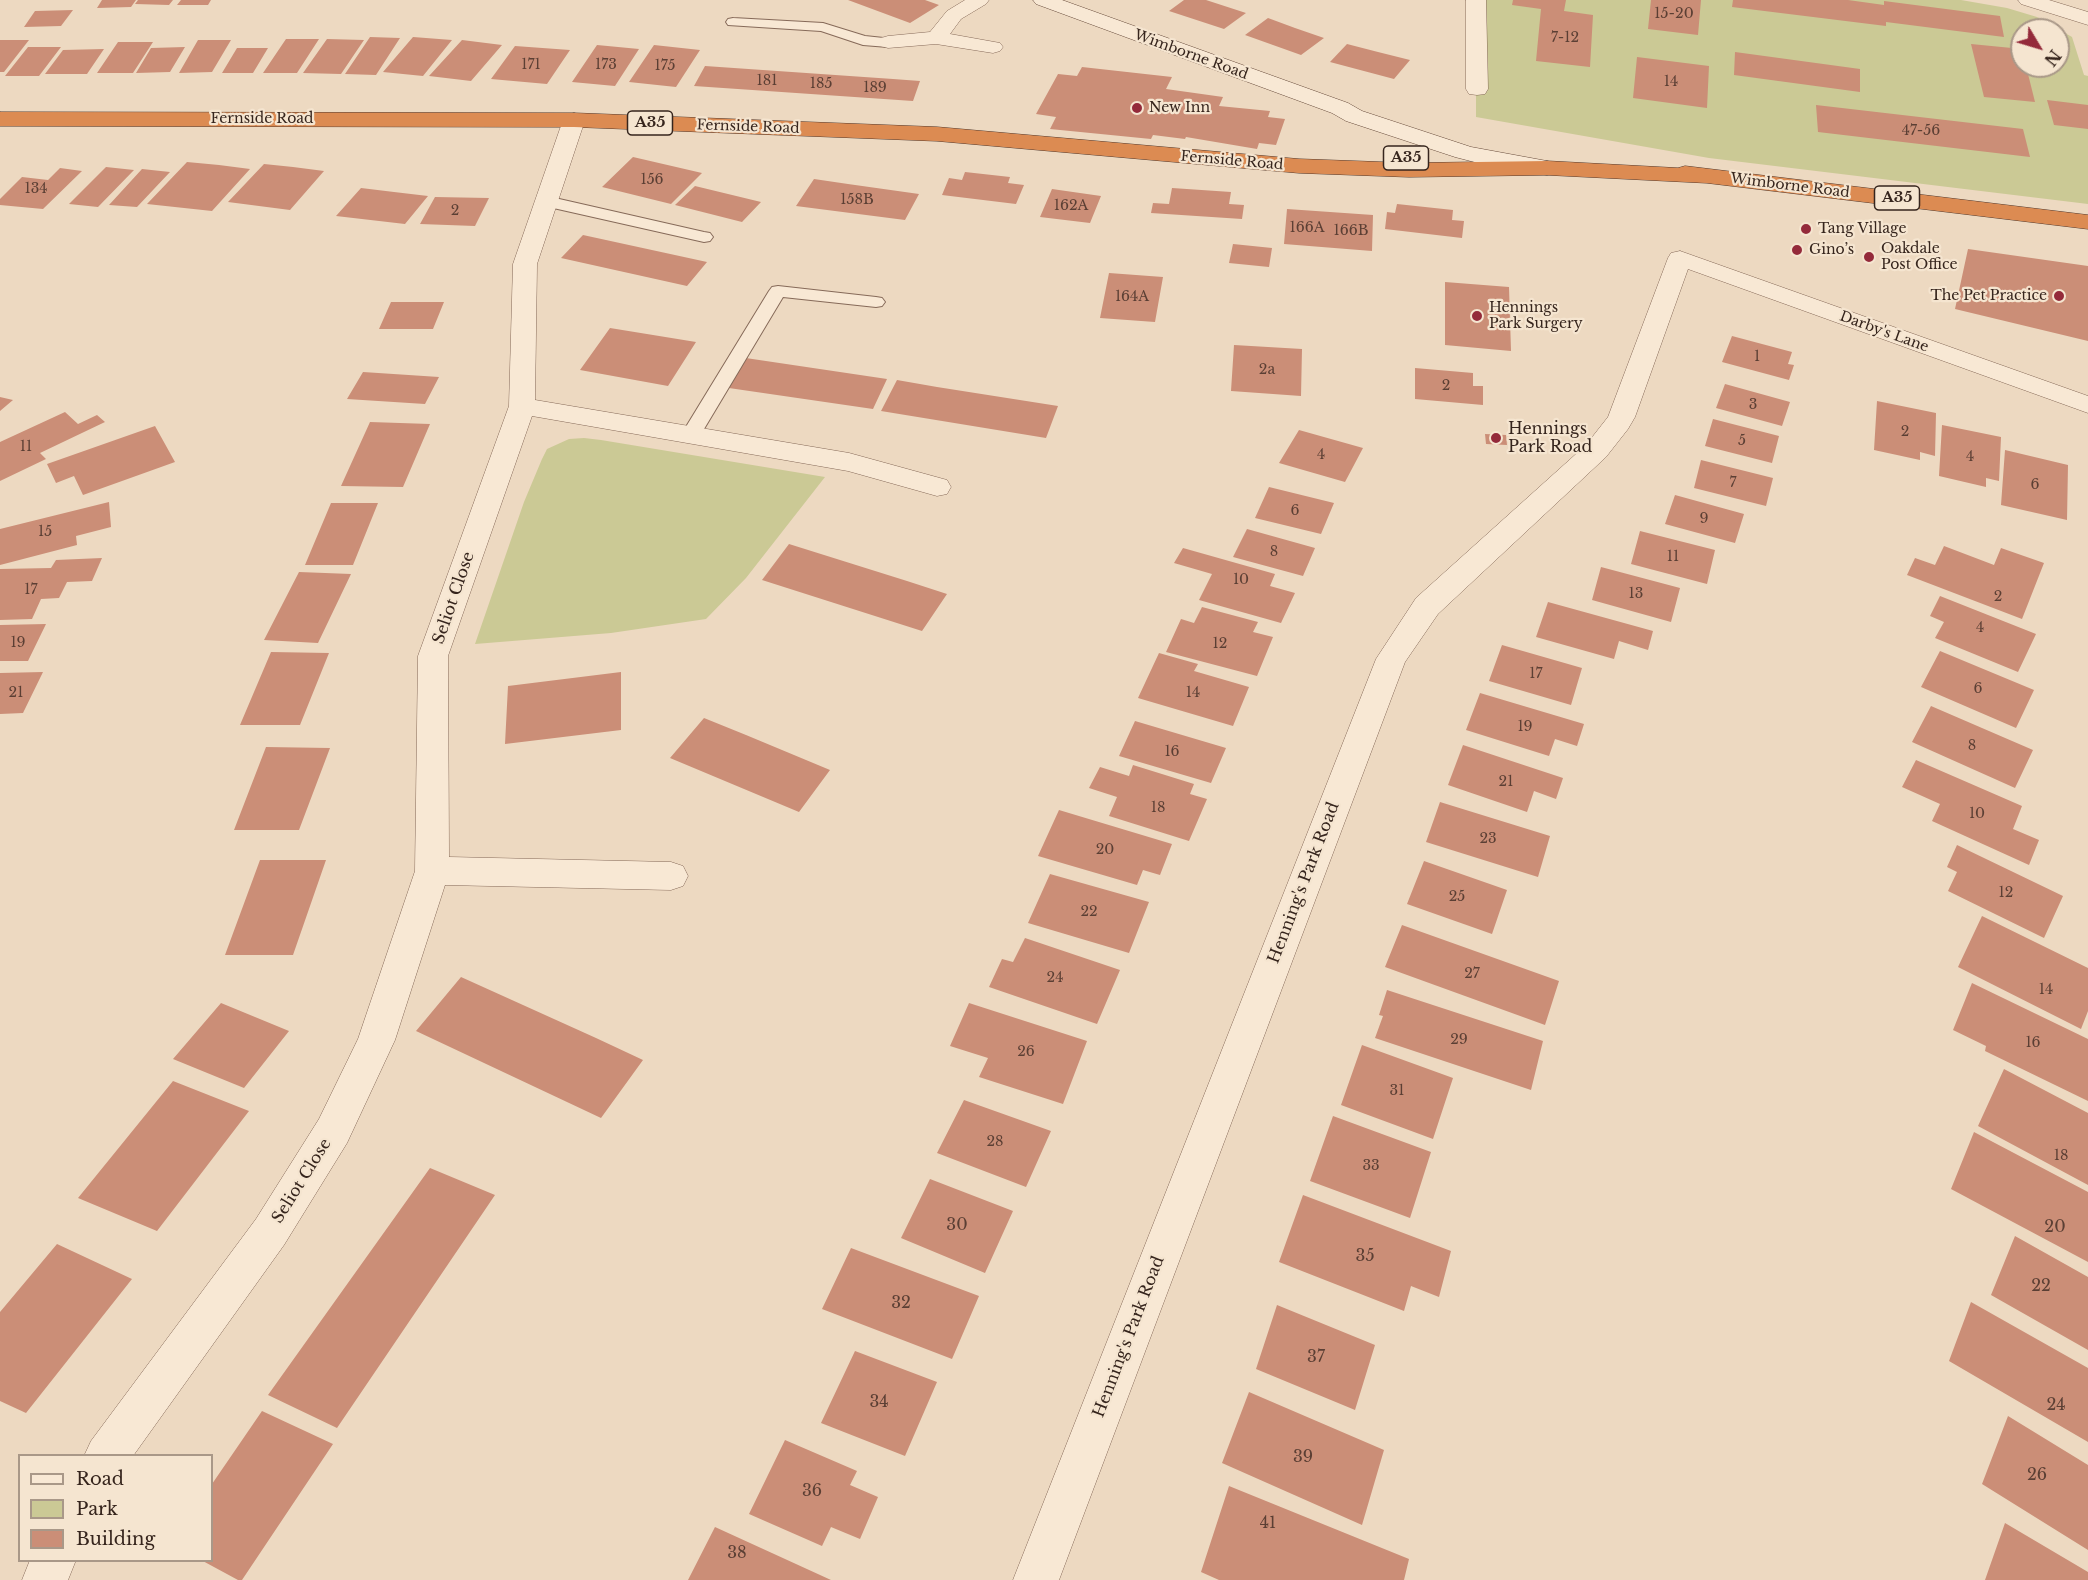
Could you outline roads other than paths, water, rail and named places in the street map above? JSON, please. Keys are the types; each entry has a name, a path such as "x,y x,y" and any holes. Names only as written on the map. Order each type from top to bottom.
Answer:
{"highway":[{"name":"Fernside Road","path":"0,119 574,120 937,134 1173,156 1350,168 1500,169"},
{"name":"Fernside Road","path":"1350,168 1397,159 1463,152 1542,160"},
{"name":"Wimborne Road","path":"1500,169 1542,160 1705,176 2088,222"}],"street":[{"path":"936,38 954,15 979,0"},
{"name":"Wimborne Road","path":"1043,0 1340,108 1542,160"},
{"path":"1476,0 1477,89"},
{"path":"2028,0 2088,19"},
{"path":"888,42 936,38 993,47"},
{"name":"Wimborne Road","path":"1340,108 1354,116 1463,152"},
{"name":"Seliot Close","path":"107,1454 270,1232 333,1131 376,1040 432,871 433,656 522,406 525,264 574,120"},
{"name":"Darby's Lane","path":"1680,258 2088,405"},
{"name":"Henning's Park Road","path":"1036,1580 1391,659 1426,606 1596,451 1622,417 1680,258"},
{"path":"522,406 849,462 937,487"},
{"path":"432,871 671,876"},
{"path":"45,1580 52,1562"}],"lane":[{"path":"733,22 823,27 863,40 888,42"},
{"path":"546,201 704,237"},
{"path":"691,435 778,291 876,302"}],"place":[{"name":"New Inn","path":"1137,108"},
{"name":"Tang Village","path":"1806,229"},
{"name":"Gino’s","path":"1797,250"},
{"name":"Oakdale Post Office","path":"1869,257"},
{"name":"The Pet Practice","path":"2059,296"},
{"name":"Hennings Park Surgery","path":"1477,316"},
{"name":"Hennings Park Road","path":"1496,438"}]}
